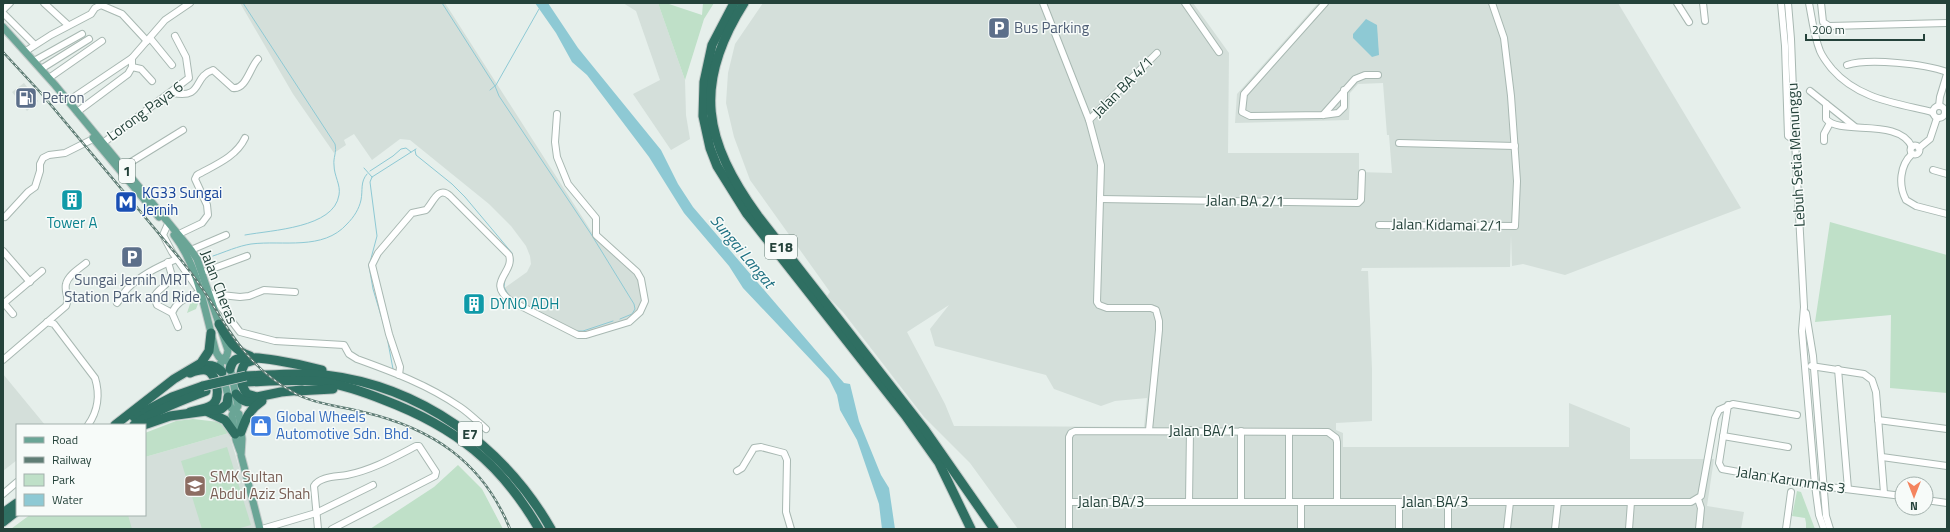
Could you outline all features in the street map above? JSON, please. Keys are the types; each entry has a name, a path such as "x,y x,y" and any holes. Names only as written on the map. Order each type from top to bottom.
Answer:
{"highway":[{"name":"E18","path":"734,3 712,45 704,82 704,122 710,148 717,166 747,214 904,414 930,451 953,490 971,529"},
{"name":"E18","path":"744,3 722,41 712,83 712,120 718,148 724,162 745,198 758,216 925,430 994,529"},
{"path":"219,324 235,348 241,353 259,358 285,362 356,380"},
{"path":"190,370 206,357 209,351 211,334"},
{"path":"116,424 174,379 190,370 206,364 226,370 239,358 259,358"},
{"path":"285,362 257,360 245,363 241,374 245,390 252,396 257,397 281,392 325,388 358,390"},
{"path":"146,424 170,416 213,405 217,399 218,394 213,376 206,370 200,370 174,379"},
{"name":"E7","path":"125,424 149,408 172,397 204,388 247,379 306,374 356,380 382,387 431,409 473,436 495,455 515,476 541,512 551,529"},
{"name":"E7","path":"247,379 305,381 336,384 358,390 422,415 464,441 489,462 506,482 539,529"},
{"name":"E7","path":"135,424 147,416 204,388"},
{"path":"190,412 206,411 224,407 232,395 246,403 302,390"},
{"path":"206,411 225,420 238,433 252,408 265,399"},
{"path":"4,512 16,504"},
{"path":"3,522 16,512"}],"main road":[{"name":"Jalan Cheras","path":"3,27 49,78 179,234 197,259 201,273 211,334 216,352 228,362 226,370 232,395 231,408 240,414 238,433 241,453 261,529"},
{"name":"Jalan Cheras","path":"3,34 35,68 167,226 184,250 219,324 228,350 224,359"}],"street":[{"path":"3,10 10,3"},
{"path":"44,3 68,26"},
{"path":"89,3 95,8"},
{"path":"68,101 132,58 165,20 190,3"},
{"path":"1043,3 1089,120 1101,164 1096,302 1099,306 1107,308 1151,308 1156,310 1159,316 1149,430"},
{"path":"1185,3 1219,52"},
{"path":"1325,3 1244,94 1242,99 1242,112 1250,116 1323,115 1338,113 1342,110 1344,90"},
{"path":"1399,143 1514,146 1504,38 1492,3"},
{"path":"1677,3 1689,22"},
{"path":"1703,3 1705,21"},
{"name":"Lebuh Setia Menunggu","path":"1781,3 1788,136 1795,141"},
{"name":"Lebuh Setia Menunggu","path":"1788,3 1804,307"},
{"path":"1809,3 1814,30 1821,53 1844,80 1865,94 1932,112 1933,116 1937,118 1943,117 1946,114 1943,107 1939,106"},
{"path":"1821,3 1823,22 1829,26 1947,23"},
{"path":"26,51 34,44 91,14 95,8 103,6 122,14 149,39 172,65"},
{"path":"3,13 34,44"},
{"path":"1782,16 1789,16"},
{"path":"34,61 82,34"},
{"name":"Lorong Paya 6","path":"103,143 188,80 190,75 186,58 175,36"},
{"path":"41,69 90,39"},
{"path":"49,78 102,41"},
{"name":"Jalan BA 4/1","path":"1089,120 1157,53"},
{"path":"77,112 128,74 132,67 132,58"},
{"path":"172,92 182,94 192,93 198,88 204,74 213,70 233,88 239,88 244,84 252,64 258,59"},
{"path":"1847,66 1859,63 1888,63 1939,69 1947,73 1939,106"},
{"path":"132,67 141,69 152,81"},
{"path":"110,72 116,82"},
{"path":"1323,115 1344,90 1360,76 1378,75"},
{"path":"1810,91 1854,126"},
{"path":"1826,104 1826,119 1830,123 1836,125 1871,127 1904,135 1912,147 1912,154 1902,170 1902,187 1906,200 1916,206 1947,214"},
{"path":"1932,112 1934,108 1939,106"},
{"path":"399,375 400,367 389,334 373,273 373,261 412,213 426,210 440,193 445,193 450,196 509,255 510,262 501,280 500,287 502,293 510,302 578,335 624,324 633,319 642,309 645,297 639,276 634,268 596,235 596,218 573,190 563,174 555,147 557,114"},
{"path":"1912,154 1918,154 1919,148 1930,139 1937,118"},
{"path":"1824,141 1824,134 1830,123"},
{"path":"123,167 183,130"},
{"path":"179,234 202,223 208,215 207,205 195,179 197,175 223,162 240,147 245,138"},
{"path":"5,217 35,187 40,171 40,164 43,158 50,154 65,152 93,139"},
{"name":"Jalan Kidamai 2/1","path":"1379,225 1515,226 1517,181 1514,146"},
{"path":"1912,147 1917,146 1919,148"},
{"path":"1933,170 1947,174"},
{"name":"Jalan BA 2/1","path":"1100,199 1358,203 1361,200 1362,173"},
{"path":"167,226 163,235 177,259 203,290 212,294 240,297 249,296 264,290 295,292"},
{"path":"191,250 226,235"},
{"path":"3,251 30,282"},
{"path":"201,273 246,256"},
{"path":"117,303 127,289 137,281 160,265 177,259"},
{"path":"168,262 172,276 164,288 157,291 154,297 157,305 172,313 178,327"},
{"path":"3,360 66,306 68,302 66,283 69,278 86,263"},
{"path":"13,314 4,303 42,271"},
{"path":"172,313 178,302 203,290"},
{"path":"212,294 240,332 275,342 344,345 349,354 416,382 444,397 461,408 486,429"},
{"path":"1804,307 1802,331 1815,485 1819,515 1824,529"},
{"path":"1804,307 1811,339 1822,486 1826,516 1830,529"},
{"path":"54,316 54,324"},
{"path":"47,322 54,324 95,378 98,388 98,398 96,407 88,424"},
{"path":"1806,366 1838,369 1864,374 1872,380 1876,392 1884,493"},
{"path":"1838,369 1848,489"},
{"path":"1699,529 1701,508 1698,499 1702,491 1716,414 1719,410 1733,404 1797,415"},
{"name":"Jalan Karunmas 3","path":"1728,405 1719,463 1722,469 1815,485 1894,495"},
{"path":"1878,420 1947,429"},
{"name":"Jalan BA/1","path":"1069,502 1069,437 1071,433 1076,431 1149,430 1328,432 1336,438 1337,442 1337,502"},
{"path":"1189,502 1190,430"},
{"path":"1241,431 1241,502"},
{"path":"1289,432 1289,502"},
{"path":"1723,436 1788,447"},
{"path":"318,529 314,486 316,482 335,475 347,475 379,466 416,446 419,446 436,472 436,476 332,529"},
{"path":"737,471 742,468 754,448 761,447 784,453 787,460 786,512 791,529"},
{"path":"1882,457 1947,466"},
{"path":"3,494 16,483"},
{"path":"261,529 316,513 373,485"},
{"path":"1786,529 1792,492"},
{"name":"Jalan BA/3","path":"1069,502 1691,502 1698,499"},
{"path":"1934,501 1947,503"},
{"path":"1069,502 1070,529"},
{"path":"1301,502 1301,529"},
{"path":"1399,502 1399,529"},
{"path":"1448,502 1448,529"},
{"path":"1507,529 1510,502"},
{"path":"1555,529 1558,502"},
{"path":"1629,529 1631,502"}],"shaded area":[{"path":"240,3 445,3 593,234 633,270 639,280 643,301 636,313 626,321 579,334 511,299 503,289 527,272 531,264 526,246 511,226 489,204 410,140 400,139 372,160 354,134 344,140 346,145 334,153 293,94"},
{"path":"623,3 658,3 685,80 686,115 690,139 671,150 633,94 660,80 636,11"},
{"path":"763,3 1193,3 1229,53 1228,153 1359,153 1359,172 1392,173 1383,83 1358,84 1350,93 1349,120 1235,123 1237,94 1318,3 1618,3 1741,208 1565,275 1523,264 1512,266 1511,235 1510,267 1362,268 1361,271 1368,271 1372,369 1372,421 1336,423 1336,430 1343,433 1343,447 1569,447 1569,403 1630,428 1630,459 1714,459 1707,506 1744,512 1741,529 1018,529 970,463 924,417 843,312 827,296 830,292 750,180 734,137 726,103 728,73 735,44","holes":["949,305 930,329 935,346 1046,375 1054,389 1101,406 1115,401 1147,398 1144,427 954,426 945,404 907,332"]},
{"path":"24,83 38,101 27,111 12,92"},
{"path":"3,374 44,424 16,424 16,461 3,471"},
{"name":"SMK Sultan Abdul Aziz Shah","path":"229,433 257,529 11,529 29,516 146,516 146,457"}],"green space":[{"path":"658,3 666,3 702,15 703,3 714,3 704,19 685,80"},
{"path":"1830,222 1947,255 1947,393 1890,388 1891,315 1815,322"},
{"path":"198,295 199,301 196,309 187,313 192,298"},
{"path":"193,419 219,422 229,433 146,457 146,433 176,421"},
{"path":"227,447 251,525 237,529 202,529 181,461"},
{"path":"458,465 482,489 503,529 370,529 434,487"},
{"path":"1797,491 1801,492 1815,529 1806,529 1805,518 1792,516"},
{"path":"29,516 128,516 132,529 11,529"}],"water":[{"path":"535,3 548,3 578,48 661,150 678,184 693,207 844,383 850,384 859,421 881,475 889,488 895,529 882,529 879,504 857,440 840,410 837,395 829,379 743,288 729,266 684,213 649,157 587,75 572,62 556,33"},
{"path":"1366,19 1377,25 1379,55 1372,57 1353,38 1353,34"}],"waterway":[{"path":"243,3 335,144 336,150 334,169 339,191 335,206 326,214 314,221 300,226 245,235"},
{"path":"442,3 495,86 499,96 591,234 634,304 635,309 632,314 620,319"},
{"path":"490,90 496,85 539,9"},
{"path":"370,171 401,149 406,148 411,152"},
{"path":"385,329 373,289 369,266 377,236 370,182 372,177 416,149"},
{"path":"415,150 416,155 452,184 465,197 512,253 513,261"},
{"path":"364,168 372,177"},
{"path":"213,256 251,244 302,243 326,238 337,232 350,221 358,210 363,183 367,174"},
{"path":"505,279 504,287 508,294"},
{"path":"577,331 583,331 613,321"},
{"path":"387,337 393,369"}],"railway":[{"path":"3,52 40,92 181,260 205,292 239,344 260,368 278,383 308,399 388,419 433,438 452,451 470,467 499,505 510,529"}],"place":[{"name":"Bus Parking","path":"999,28"},
{"name":"Petron","path":"26,98"},
{"name":"Tower A","path":"72,200"},
{"name":"KG33 Sungai Jernih","path":"126,202"},
{"name":"Sungai Jernih MRT Station Park and Ride","path":"132,257"},
{"name":"DYNO ADH","path":"474,304"},
{"name":"Global Wheels Automotive Sdn. Bhd.","path":"261,426"},
{"name":"SMK Sultan Abdul Aziz Shah","path":"195,486"}],"water label":[{"name":"Sungai Langat","path":"743,251"}]}
